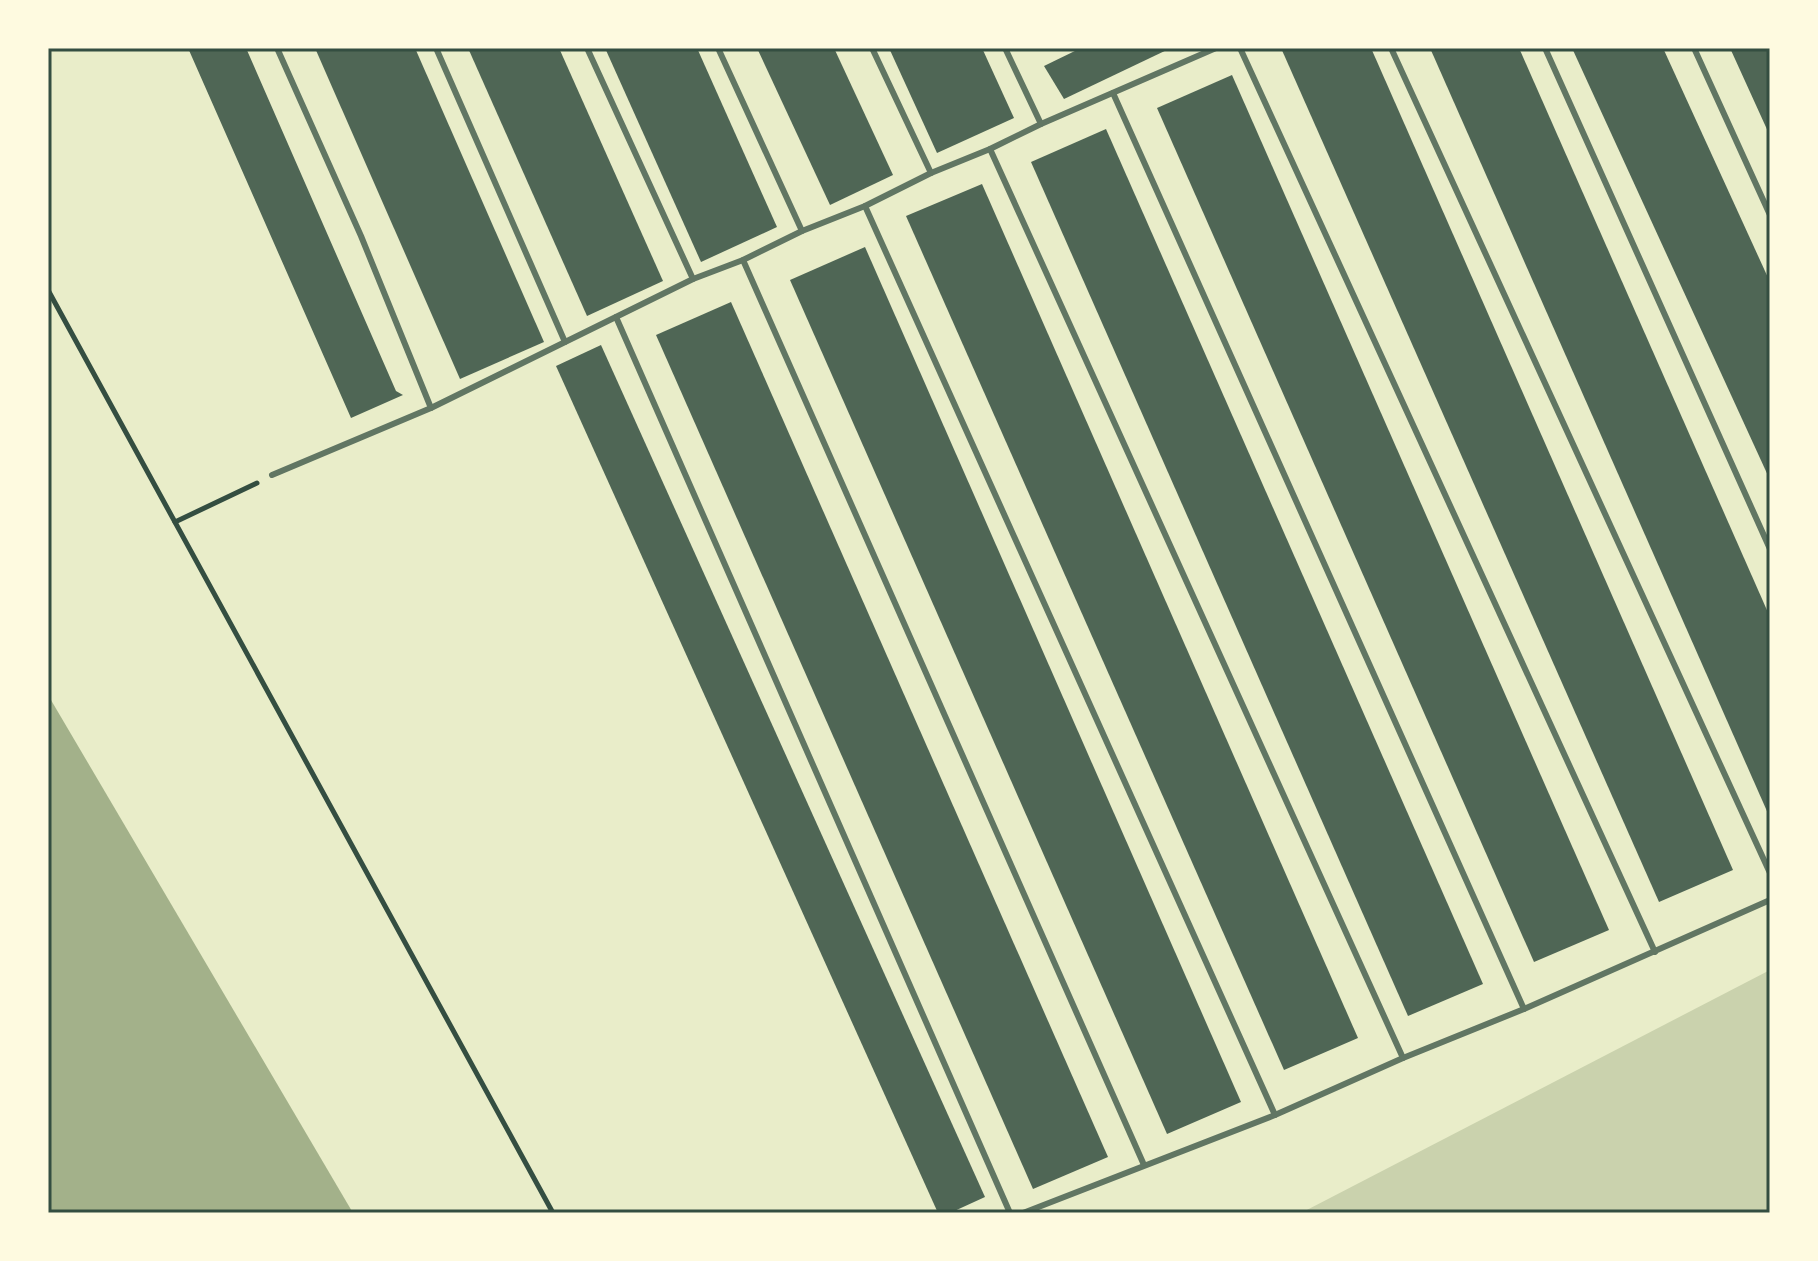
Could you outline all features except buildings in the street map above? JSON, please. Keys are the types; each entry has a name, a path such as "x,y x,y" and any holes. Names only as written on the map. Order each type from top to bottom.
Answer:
{"lane":[{"path":"277,48 361,236 431,408"},
{"path":"436,48 565,342"},
{"path":"587,48 693,279"},
{"path":"718,48 802,231"},
{"path":"872,48 931,173"},
{"path":"1005,48 1041,124"},
{"path":"272,475 431,408 693,279 743,260 931,173 1216,48"},
{"path":"1240,48 1655,952"},
{"path":"1391,48 1770,873"},
{"path":"1545,48 1770,549"},
{"path":"1694,48 1770,215"},
{"path":"1113,93 1524,1009"},
{"path":"990,149 1403,1058"},
{"path":"865,206 1275,1115"},
{"path":"743,260 1144,1165"},
{"path":"616,317 1010,1213"},
{"path":"1023,1213 1275,1115 1770,900"}],"path":[{"path":"48,290 553,1213"},
{"path":"175,522 272,475"}],"shaded area":[{"path":"48,695 353,1213 48,1213"},
{"path":"1770,970 1770,1213 1301,1213"}]}
